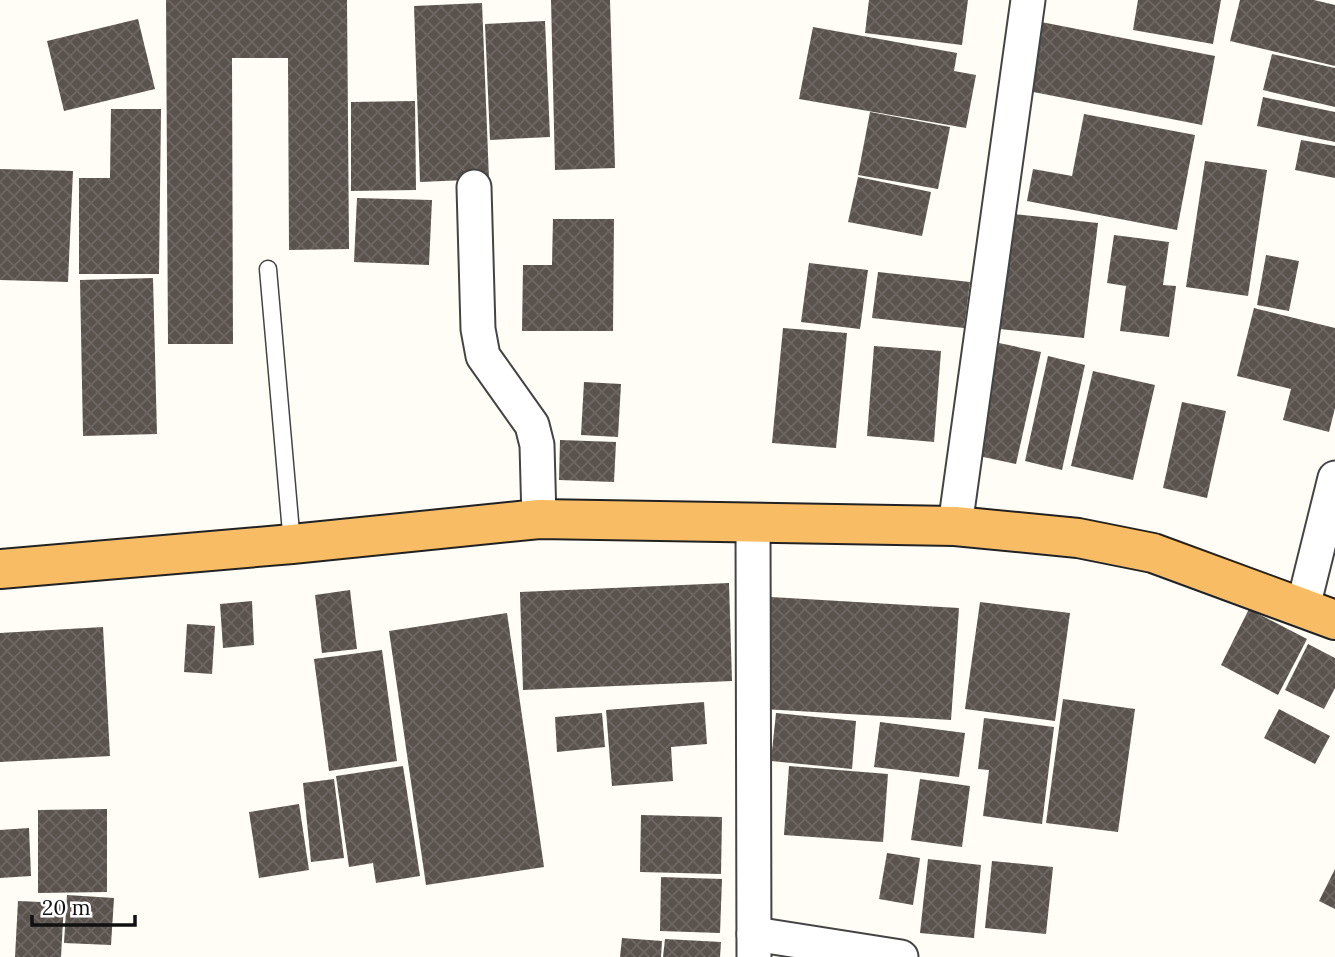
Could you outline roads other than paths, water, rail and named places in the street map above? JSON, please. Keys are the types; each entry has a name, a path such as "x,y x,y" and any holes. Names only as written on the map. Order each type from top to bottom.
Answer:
{"highway":[{"path":"0,569 292,544 538,519 955,526 1078,538 1153,554 1319,613"}],"street":[{"path":"955,526 1028,0"},
{"path":"474,187 478,329 483,356 532,425 537,445 538,519"},
{"path":"1319,613 1335,478"},
{"path":"753,524 754,946 901,957"}],"lane":[{"path":"268,269 292,544"}]}
